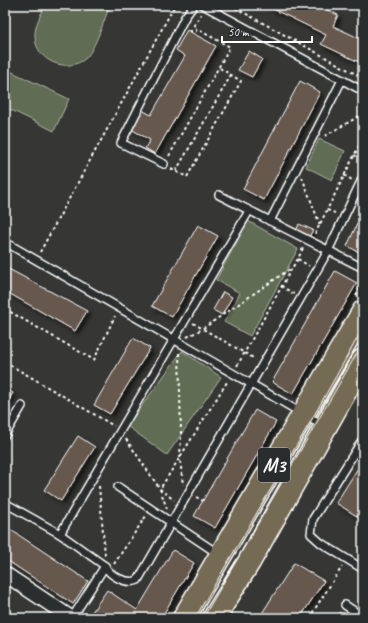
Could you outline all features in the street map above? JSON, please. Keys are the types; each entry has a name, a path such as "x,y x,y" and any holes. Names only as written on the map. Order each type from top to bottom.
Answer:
{"main road":[{"name":"М3","path":"184,618 222,556 363,312"},
{"name":"М3","path":"214,618 249,562 363,360"}],"street":[{"path":"5,574 66,617"}],"lane":[{"path":"164,164 121,143 186,16 194,5"},
{"path":"203,5 363,92"},
{"path":"270,221 342,80"},
{"path":"5,503 60,534 107,569 126,581 133,582 138,580 317,271 363,177"},
{"path":"220,195 363,268"},
{"path":"60,534 249,211"},
{"path":"5,242 326,427"},
{"path":"5,435 22,406"},
{"path":"363,439 312,520 312,534 321,543 363,569"},
{"path":"118,487 222,556"},
{"path":"66,617 107,569"},
{"path":"345,605 363,617"}],"path":[{"path":"36,260 175,5"},
{"path":"230,5 363,78"},
{"path":"201,14 193,28 230,47 218,67 164,164 187,177 241,81 218,67"},
{"path":"189,31 199,30"},
{"path":"176,171 231,75"},
{"path":"308,145 363,114"},
{"path":"311,242 363,138"},
{"path":"354,156 363,160"},
{"path":"298,166 320,225"},
{"path":"298,259 317,271"},
{"path":"281,286 301,298"},
{"path":"5,309 94,360 119,308"},
{"path":"186,318 263,363"},
{"path":"5,362 120,430 160,489 180,506"},
{"path":"98,469 107,569"},
{"path":"107,569 151,509"},
{"path":"309,618 347,559"}],"green space":[{"path":"45,5 110,5 96,41 86,58 79,63 62,65 54,63 41,53 37,46 35,33 38,21"},
{"path":"10,71 69,99 54,131 5,107 5,82"},
{"path":"319,139 345,151 332,180 306,167"},
{"path":"248,221 298,249 250,336 224,322 240,293 216,280"},
{"path":"182,351 221,377 167,455 127,426"}],"building":[{"path":"265,5 317,5 338,15 333,26 363,40 363,64 321,44 326,35"},
{"path":"187,30 216,46 155,154 145,148 150,140 131,129 142,110 151,115 185,56 176,50"},
{"path":"249,51 262,59 252,77 238,70"},
{"path":"300,81 320,92 264,200 243,189"},
{"path":"363,211 363,254 347,246"},
{"path":"299,224 313,230 309,237 296,231"},
{"path":"198,225 218,236 172,317 152,306"},
{"path":"5,267 87,311 75,331 5,291"},
{"path":"335,271 357,283 293,394 272,382"},
{"path":"223,292 232,297 222,315 213,310"},
{"path":"133,338 150,348 110,414 94,405"},
{"path":"5,388 13,393 5,406"},
{"path":"255,410 276,422 215,528 194,516"},
{"path":"78,436 95,447 61,501 44,490"},
{"path":"363,460 363,520 336,503"},
{"path":"5,526 88,581 73,604 5,559"},
{"path":"173,550 194,563 161,618 102,618 92,612 107,590 137,610"},
{"path":"294,563 324,581 300,618 259,618"}],"tram line":[{"path":"195,618 312,419 363,328"},
{"path":"203,618 363,343"}]}
